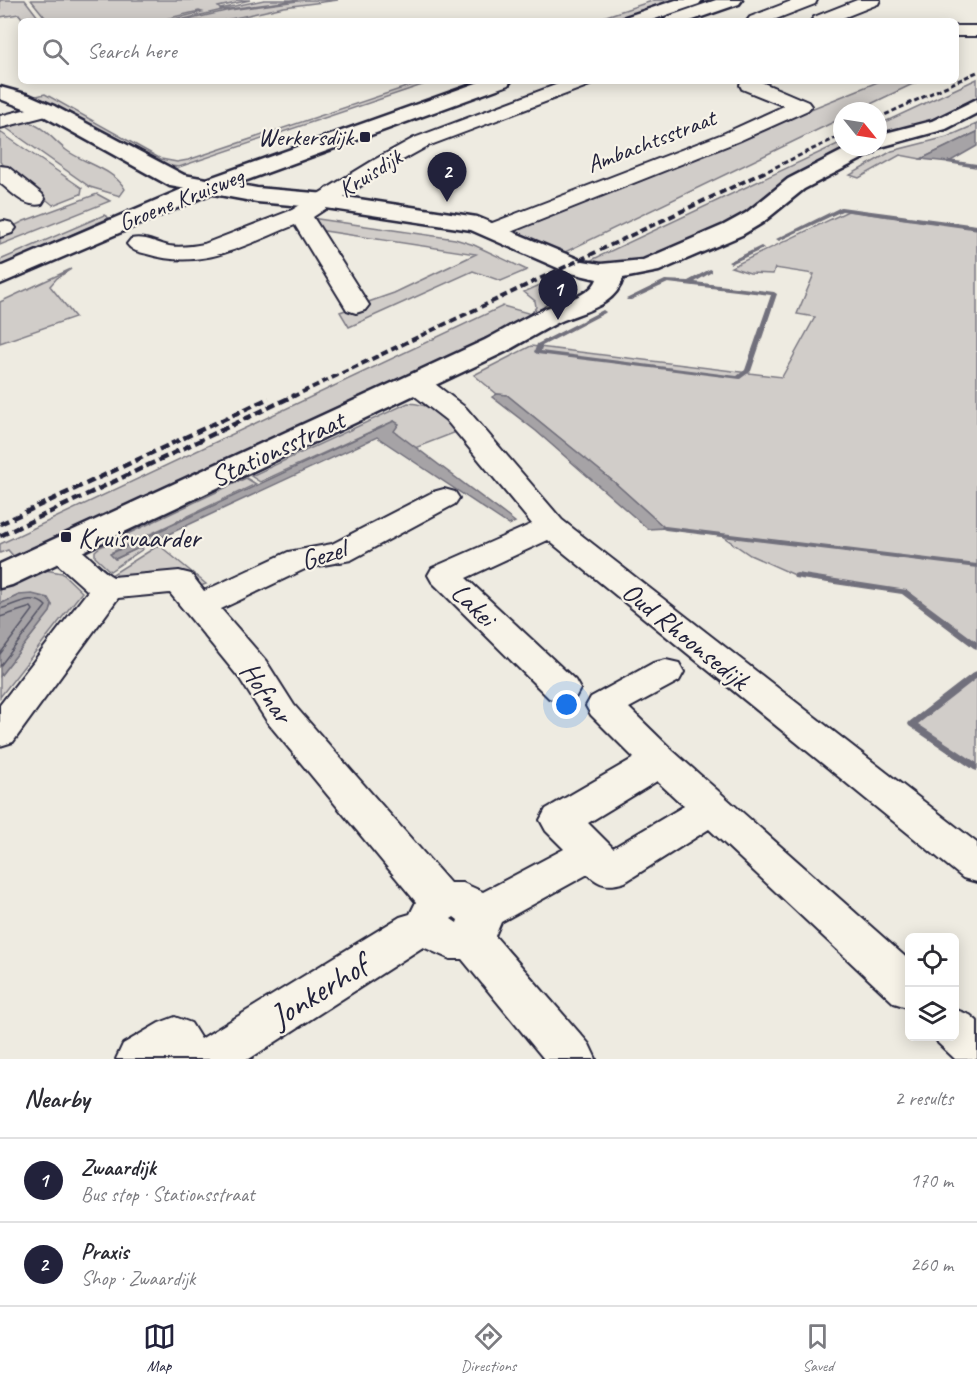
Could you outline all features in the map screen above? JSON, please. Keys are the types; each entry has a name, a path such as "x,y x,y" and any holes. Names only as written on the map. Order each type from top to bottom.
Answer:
{"street":[{"path":"641,18 693,0"},
{"path":"682,18 733,0"},
{"path":"764,18 809,0"},
{"path":"827,18 872,0"},
{"path":"959,31 977,31"},
{"name":"Groene Kruisweg","path":"0,255 186,187 448,84"},
{"name":"Groene Kruisweg","path":"0,276 186,187 492,84"},
{"name":"Kruisdijk","path":"302,215 381,164 421,142 575,84"},
{"name":"Ambachtsstraat","path":"495,230 732,137 801,106 749,86 749,84"},
{"path":"0,93 22,99 40,112"},
{"path":"0,98 40,112 186,187 284,206 326,201 477,224 552,257 601,271 650,266 733,230 754,218 796,184 850,156"},
{"path":"887,139 939,125 977,105"},
{"path":"0,122 40,112"},
{"path":"0,172 34,199"},
{"path":"139,244 189,254 210,250 302,215 356,305"},
{"name":"Stationsstraat","path":"0,577 495,346 552,315 572,310 607,288 601,271"},
{"name":"Oud Rhoonsedijk","path":"416,383 456,414 551,527 977,866"},
{"name":"Gezel","path":"200,606 299,559 340,552 444,498"},
{"name":"Lakei","path":"551,527 444,575 562,689"},
{"path":"0,732 108,588 94,580 60,549"},
{"name":"Hofnar","path":"108,588 179,582 253,670 281,714 573,1059"},
{"path":"666,672 604,706 660,761 907,987"},
{"path":"660,761 560,820 610,870 712,807"},
{"name":"Jonkerhof","path":"208,1059 415,930 492,908 592,853"},
{"path":"959,1034 977,1050"},
{"path":"139,1059 175,1038 188,1059"}],"shaded area":[{"path":"0,0 25,0 39,18 22,18 19,14 0,17"},
{"path":"31,0 250,0 218,7 220,9 264,0 298,0 222,10 189,18 178,18 202,12 170,18 46,18"},
{"path":"305,0 338,0 284,7 235,18 196,18 230,10"},
{"path":"655,0 676,0 622,18 600,18"},
{"path":"977,79 977,97 938,120 887,134 887,121"},
{"path":"415,84 425,84 179,167 161,165 28,98 45,94 161,159 177,162"},
{"path":"873,84 913,84 875,102 833,102 833,122 557,256 515,236 515,230"},
{"path":"23,121 36,125 73,155 114,176 125,189 120,196 90,187 2,125"},
{"path":"977,124 977,132 921,159 900,155 859,178 850,175 887,156 892,151 947,137"},
{"path":"0,132 82,188 81,194 53,205 0,162"},
{"path":"833,146 833,156 837,156 776,187 736,220 651,258 625,267 583,264"},
{"path":"97,194 110,201 0,245 0,233 24,221"},
{"path":"848,211 977,229 977,646 904,592 797,576 750,555 722,536 665,528 614,482 507,395 497,394 474,375 531,346 782,377 815,317 797,314 814,274 775,268 773,274 750,273 731,267"},
{"path":"104,215 109,218 0,266 0,260"},
{"path":"311,218 455,239 474,245 527,270 501,281 473,271 349,327 340,312 394,293 476,254 318,230"},
{"path":"71,269 57,278 50,286 75,317 0,343 0,302"},
{"path":"549,281 560,286 552,295 555,297 526,322 17,560 8,550 0,553 0,544 503,306 531,314 536,307 535,301 524,292"},
{"path":"408,403 438,411 464,429 415,448 393,431 394,421 260,482 251,476"},
{"path":"246,478 256,484 112,552 116,559 140,547 143,549 110,571 95,557 95,551 100,547"},
{"path":"159,545 206,584 198,587 108,577"},
{"path":"45,570 62,573 82,592 0,697 0,676 50,612 52,605 19,595 0,604 0,590"},
{"path":"977,674 977,768 912,724"}],"water":[{"path":"977,132 977,146 949,162 921,159"},
{"path":"497,394 507,395 614,482 665,528 648,529 536,431 492,397"},
{"path":"394,421 399,424 394,431 515,522 509,525 377,437 115,559 110,554"},
{"path":"32,594 48,598 52,605 50,612 0,676 0,604 19,595"}],"waterway":[{"path":"949,162 977,166"},
{"path":"779,239 841,209 977,227"},
{"path":"731,262 761,248"},
{"path":"689,283 710,271"},
{"path":"629,299 667,281 689,283"},
{"path":"603,312 539,345 537,352 738,378 748,371 774,294 689,283"},
{"path":"665,528 977,566"},
{"path":"797,576 904,592 977,646"},
{"path":"977,674 912,724 977,768"}],"railway":[{"path":"959,80 977,72"},
{"path":"887,114 951,84"},
{"path":"761,174 833,139"},
{"path":"292,397 764,172"},
{"path":"0,536 295,395"},
{"path":"0,524 269,398"}],"place":[{"name":"Werkersdijk","path":"365,137"},
{"name":"Praxis","path":"447,202"},
{"name":"Zwaardijk","path":"558,320"},
{"name":"Kruisvaarder","path":"66,537"}]}
